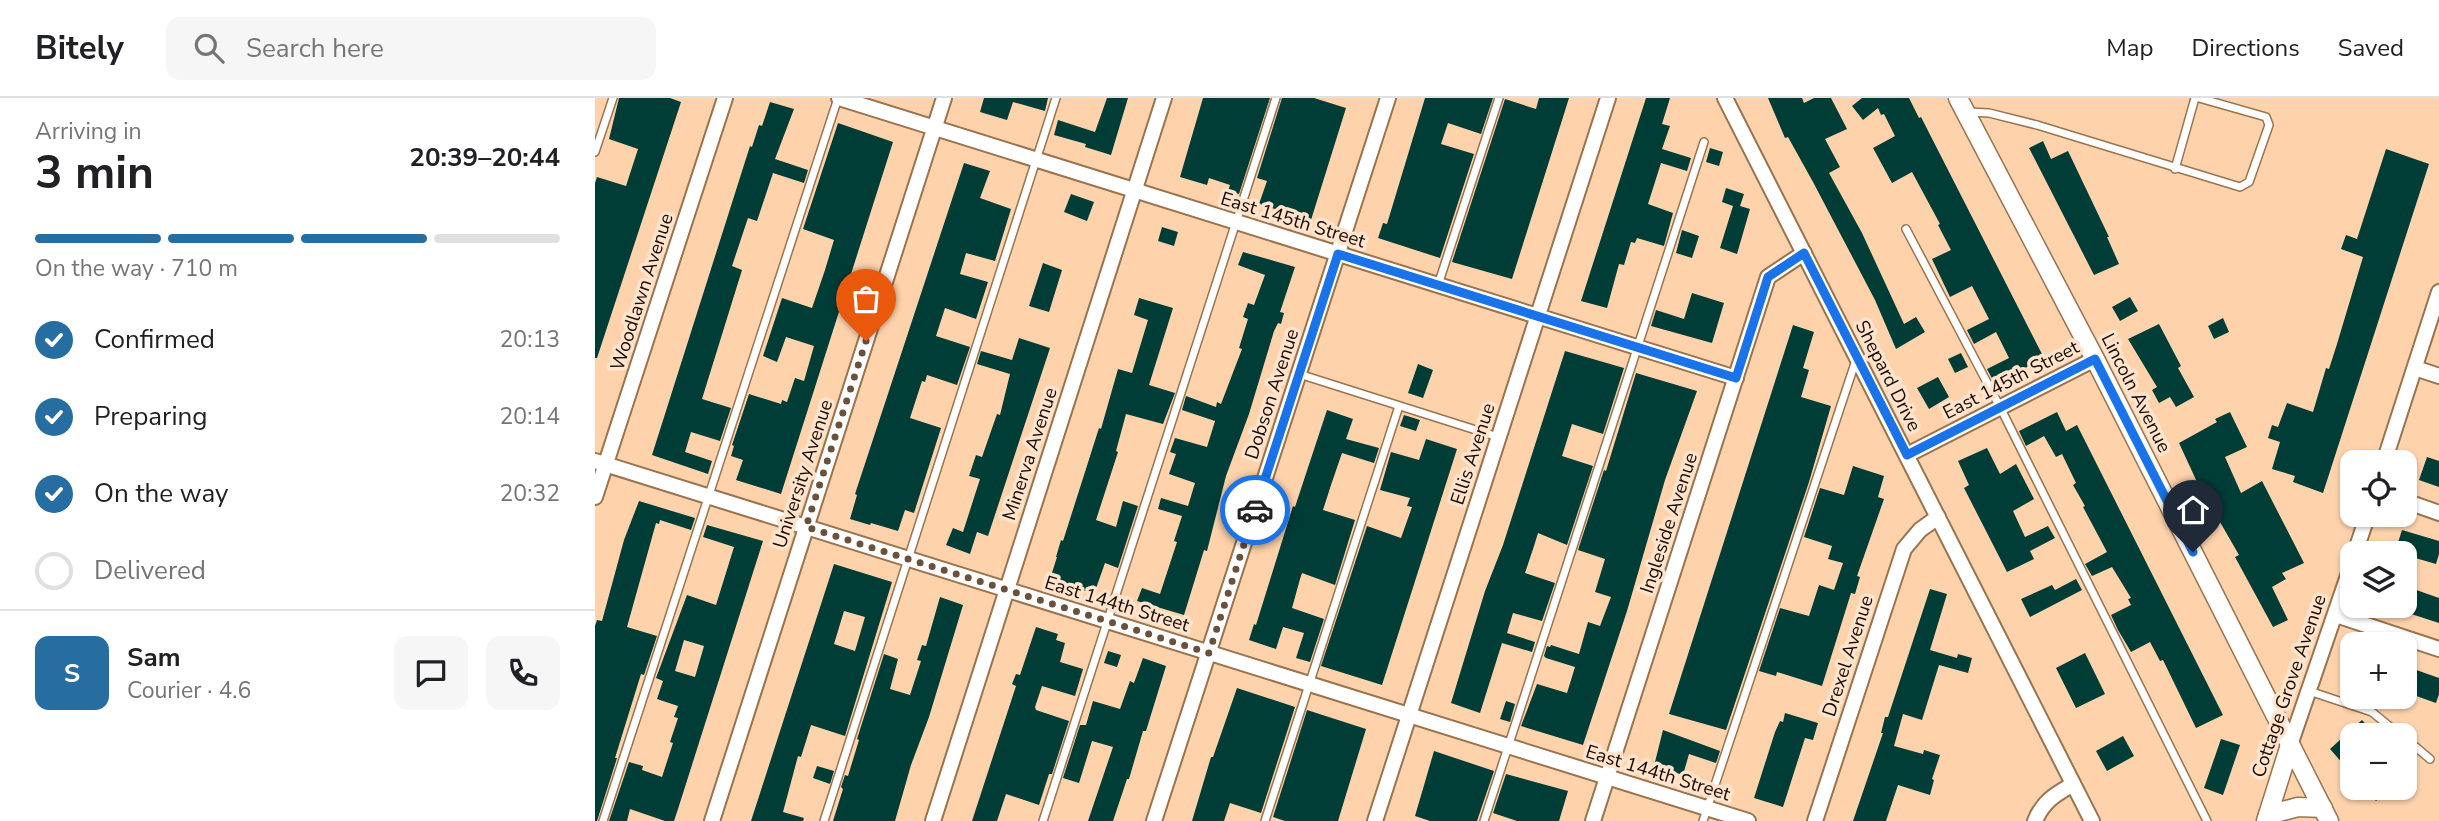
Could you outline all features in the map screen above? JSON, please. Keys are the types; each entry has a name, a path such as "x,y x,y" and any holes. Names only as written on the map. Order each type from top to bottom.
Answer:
{"street":[{"name":"Woodlawn Avenue","path":"595,497 600,463 725,98"},
{"name":"East 145th Street","path":"839,98 1736,378"},
{"name":"University Avenue","path":"712,821 944,98"},
{"name":"Minerva Avenue","path":"933,821 1164,98"},
{"name":"Dobson Avenue","path":"1154,821 1388,98"},
{"name":"Ellis Avenue","path":"1375,821 1608,98"},
{"name":"Shepard Drive","path":"1725,98 2092,821"},
{"name":"Lincoln Avenue","path":"1961,105 2095,359 2326,815"},
{"name":"Ingleside Avenue","path":"1593,821 1768,277 1804,253"},
{"path":"2389,450 2438,301"},
{"name":"East 145th Street","path":"1907,455 2095,359"},
{"path":"2415,368 2439,376"},
{"name":"East 144th Street","path":"600,463 1607,777 1705,815 1748,821"},
{"path":"2417,505 2439,513"},
{"name":"Drexel Avenue","path":"1815,821 1904,549 1920,530 1938,517"},
{"name":"Cottage Grove Avenue","path":"2267,818 2340,602"},
{"path":"2336,615 2439,649"},
{"path":"2035,821 2043,805 2052,796 2073,784"},
{"path":"2267,818 2298,807 2326,815"}],"lane":[{"path":"595,152 613,98"},
{"path":"603,821 839,98"},
{"path":"824,821 1056,98"},
{"path":"1043,821 1276,98"},
{"path":"1439,285 1499,98"},
{"path":"1961,105 2037,125 2175,169 2240,187 2249,182 2269,125 2266,117 2197,98 2175,169"},
{"path":"1484,821 1704,142"},
{"path":"1906,229 2000,407 2207,821"},
{"path":"1705,815 1857,356"},
{"path":"1299,374 1499,438"},
{"path":"1265,821 1399,405"},
{"path":"2309,691 2372,712 2385,723"},
{"path":"2417,749 2430,759"}],"building":[{"path":"619,98 670,98 681,102 595,358 595,183 597,177 626,186 638,149 609,139"},
{"path":"984,98 1048,98 1045,111 1013,102 1007,120 980,112"},
{"path":"1107,98 1128,98 1111,155 1085,147 1086,144 1054,135 1058,120 1095,132"},
{"path":"1203,98 1270,98 1239,194 1228,191 1230,185 1209,178 1207,185 1180,177"},
{"path":"1282,98 1314,98 1346,108 1311,220 1259,204 1267,181 1257,178"},
{"path":"1425,98 1493,98 1481,134 1448,123 1441,144 1474,154 1440,258 1378,238 1383,223 1387,224"},
{"path":"1539,98 1569,98 1512,279 1452,262 1505,99 1536,109"},
{"path":"1646,98 1670,98 1662,124 1670,126 1662,149 1691,158 1687,171 1661,163 1648,204 1673,213 1664,246 1637,238 1635,243 1631,242 1624,265 1619,264 1607,308 1581,301"},
{"path":"1768,98 1802,98 1804,103 1814,98 1831,98 1847,129 1825,139 1840,167 1829,173 1862,233 1904,324 1916,317 1925,332 1896,349 1875,300 1788,137 1785,138"},
{"path":"1862,98 1909,98 2044,358 1995,384 1987,369 2009,358 1996,332 1974,344 1967,330 1989,319 1972,286 1950,297 1932,259 1951,250 1938,225 1940,224 1912,172 1892,183 1873,148 1895,136 1878,108 1863,120 1852,106"},
{"path":"770,102 794,109 775,159 808,170 804,183 773,173 757,221 748,218 732,266 742,270 702,399 731,408 720,441 691,432 685,452 712,461 708,474 652,455 750,146 752,147 759,125 762,126"},
{"path":"838,123 893,142 781,494 736,480 743,460 731,456 732,445 749,394 781,404 782,400 787,402 795,378 804,381 814,346 786,337 777,362 763,356 782,298 812,308 825,270 834,240 803,229"},
{"path":"2043,141 2051,159 2068,151 2119,264 2094,275 2029,148"},
{"path":"1710,148 1723,152 1719,166 1706,162"},
{"path":"2386,149 2429,164 2323,493 2293,482 2295,476 2272,469 2280,442 2268,438 2272,425 2278,427 2287,403 2313,412 2363,257 2341,249 2346,235 2357,239"},
{"path":"964,163 990,171 980,198 1011,209 995,261 966,253 960,274 988,282 976,319 945,308 936,336 970,347 957,385 927,375 925,382 922,381 910,418 941,428 914,513 905,510 898,531 871,523 870,525 850,519 857,495 855,494"},
{"path":"1726,188 1744,194 1740,206 1750,209 1737,254 1720,248 1733,206 1722,202"},
{"path":"1071,194 1094,202 1087,221 1064,212"},
{"path":"1162,227 1178,232 1174,246 1158,241"},
{"path":"1682,230 1699,236 1692,258 1676,253"},
{"path":"1243,252 1295,267 1280,312 1284,313 1281,324 1278,323 1274,331 1249,414 1226,476 1207,551 1204,550 1184,615 1137,601 1142,588 1160,594 1177,542 1174,541 1182,516 1158,509 1161,498 1188,506 1195,483 1169,474 1176,454 1170,452 1175,438 1207,447 1215,421 1182,410 1186,396 1216,407 1217,402 1221,404 1242,349 1239,348 1248,319 1243,317 1248,303 1254,305 1265,275 1238,265"},
{"path":"1043,263 1062,270 1049,312 1029,306"},
{"path":"1692,293 1724,303 1712,343 1651,326 1656,310 1684,319"},
{"path":"2130,297 2138,311 2120,321 2112,307"},
{"path":"1139,298 1173,308 1149,385 1175,393 1163,424 1126,414 1116,451 1118,452 1096,520 1116,527 1123,501 1138,506 1118,568 1105,563 1094,594 1050,579 1099,428 1101,429 1118,369 1132,373 1148,320 1134,315"},
{"path":"2223,318 2229,332 2214,339 2208,326"},
{"path":"2159,324 2194,397 2176,407 2170,397 2159,403 2152,390 2157,387 2128,339"},
{"path":"1793,325 1814,332 1803,368 1809,370 1801,397 1831,406 1809,482 1726,730 1669,714"},
{"path":"1019,338 1050,348 988,536 977,532 970,554 946,545 953,528 963,532 980,479 969,476 976,455 982,457 997,414 1000,415 1010,374 977,364 981,351 1012,360"},
{"path":"1565,351 1624,368 1603,434 1572,424 1562,456 1593,466 1567,545 1538,533 1525,573 1555,583 1542,621 1513,613 1507,633 1535,642 1532,652 1502,643 1480,713 1451,703 1485,591 1503,545"},
{"path":"1961,353 1968,367 1955,373 1948,359"},
{"path":"1418,364 1433,370 1423,398 1408,393"},
{"path":"1636,373 1697,391 1665,480 1627,611 1583,745 1521,726 1537,684 1567,693 1575,667 1546,658 1544,656 1547,646 1579,654 1588,622 1600,626 1611,597 1595,592 1605,559 1578,550"},
{"path":"1938,377 1949,397 1929,409 1917,388"},
{"path":"1327,410 1353,419 1346,439 1379,448 1374,463 1342,453 1331,485 1323,510 1355,520 1335,585 1302,573 1300,579 1292,608 1324,619 1310,662 1296,658 1304,633 1283,627 1276,649 1249,640"},
{"path":"2057,412 2066,431 2077,425 2223,715 2196,728 2163,660 2160,661 2150,642 2131,652 2118,630 2111,615 2131,605 2128,599 2131,598 2112,567 2092,576 2085,564 2107,552 2083,507 2085,506 2073,485 2076,483 2062,454 2056,457 2044,436 2026,446 2019,431"},
{"path":"2230,412 2247,447 2225,457 2241,493 2262,481 2304,563 2282,573 2286,579 2272,587 2288,620 2273,627 2235,557 2239,555 2197,482 2179,443"},
{"path":"1404,415 1420,420 1416,431 1400,426"},
{"path":"1426,439 1457,449 1382,685 1321,666 1367,526 1401,538 1412,507 1407,506 1410,498 1380,490 1391,452 1419,460"},
{"path":"1987,448 2000,474 2016,464 2034,499 2013,511 2025,537 2048,526 2055,538 2030,551 2034,559 2007,572 1964,488 1969,485 1958,461"},
{"path":"2427,457 2439,461 2439,487 2419,480"},
{"path":"1853,466 1884,476 1878,497 1884,499 1857,576 1860,577 1855,594 1851,593 1822,686 1777,672 1776,676 1759,671 1780,608 1809,616 1819,585 1834,590 1843,563 1828,559 1832,546 1804,537 1820,488 1844,495"},
{"path":"639,501 695,518 691,530 660,520 659,524 656,523 627,627 657,636 644,675 641,674 617,758 595,821 595,626 597,620 602,621 624,540"},
{"path":"707,525 763,541 678,809 674,821 665,821 630,809 627,821 609,821 629,762 643,766 642,770 662,777 673,743 670,742 678,718 674,717 678,706 657,699 663,681 656,678 687,595 716,605 734,547 703,537","holes":["684,640 704,646 695,677 675,671"]},
{"path":"2402,530 2439,541 2436,564 2417,558 2417,541 2398,541"},
{"path":"834,564 892,582 845,736 811,725 801,757 798,756 783,812 804,818 803,821 751,821","holes":["844,611 865,617 855,651 834,644"]},
{"path":"2076,579 2082,590 2030,617 2021,599 2052,585 2055,590"},
{"path":"1930,589 1947,594 1930,650 1957,658 1958,654 1972,658 1968,673 1939,665 1922,720 1903,714 1894,746 1923,754 1924,750 1940,755 1930,795 1898,785 1886,821 1853,821 1883,733 1885,717 1888,717"},
{"path":"2417,590 2439,598 2439,623 2417,616"},
{"path":"940,597 963,605 895,821 833,821 843,789 841,787 845,775 848,776 884,654 898,659 890,689 910,695 921,661 917,660 922,645 926,646"},
{"path":"1036,627 1058,634 1056,640 1065,643 1060,662 1083,669 1075,696 1042,686 1035,707 1036,710 1069,721 1052,774 1049,774 1039,805 1006,794 997,821 972,821 1016,686 1012,684 1016,674 1020,675"},
{"path":"1108,651 1121,655 1117,667 1104,663"},
{"path":"2085,653 2105,694 2076,708 2056,668"},
{"path":"1143,658 1166,666 1146,731 1143,731 1113,821 1088,821 1113,747 1092,741 1079,783 1063,778 1080,725 1086,725 1093,701 1120,709 1130,681 1134,683"},
{"path":"2417,670 2439,678 2436,703 2417,696"},
{"path":"1237,688 1295,707 1261,813 1230,803 1224,821 1192,821 1211,757"},
{"path":"1506,701 1515,704 1510,722 1500,719"},
{"path":"1307,710 1366,729 1338,821 1285,821 1273,817"},
{"path":"1785,713 1818,723 1813,740 1805,738 1783,807 1754,798 1775,732 1780,721 1783,722"},
{"path":"1663,730 1720,751 1716,763 1689,754 1683,775 1654,766"},
{"path":"2123,736 2134,756 2107,771 2096,751"},
{"path":"2221,739 2240,745 2223,795 2204,788"},
{"path":"2340,740 2340,760 2330,749"},
{"path":"1434,751 1494,771 1477,821 1430,821 1415,816"},
{"path":"817,766 834,771 830,784 813,778"},
{"path":"1506,774 1568,791 1559,821 1517,821 1493,813"}],"way so far":[{"path":"866,341 806,527 1209,653 1255,510"}],"route":[{"path":"1255,510 1338,254 1736,378 1768,277 1804,253 1907,455 2095,359 2193,552"}]}
